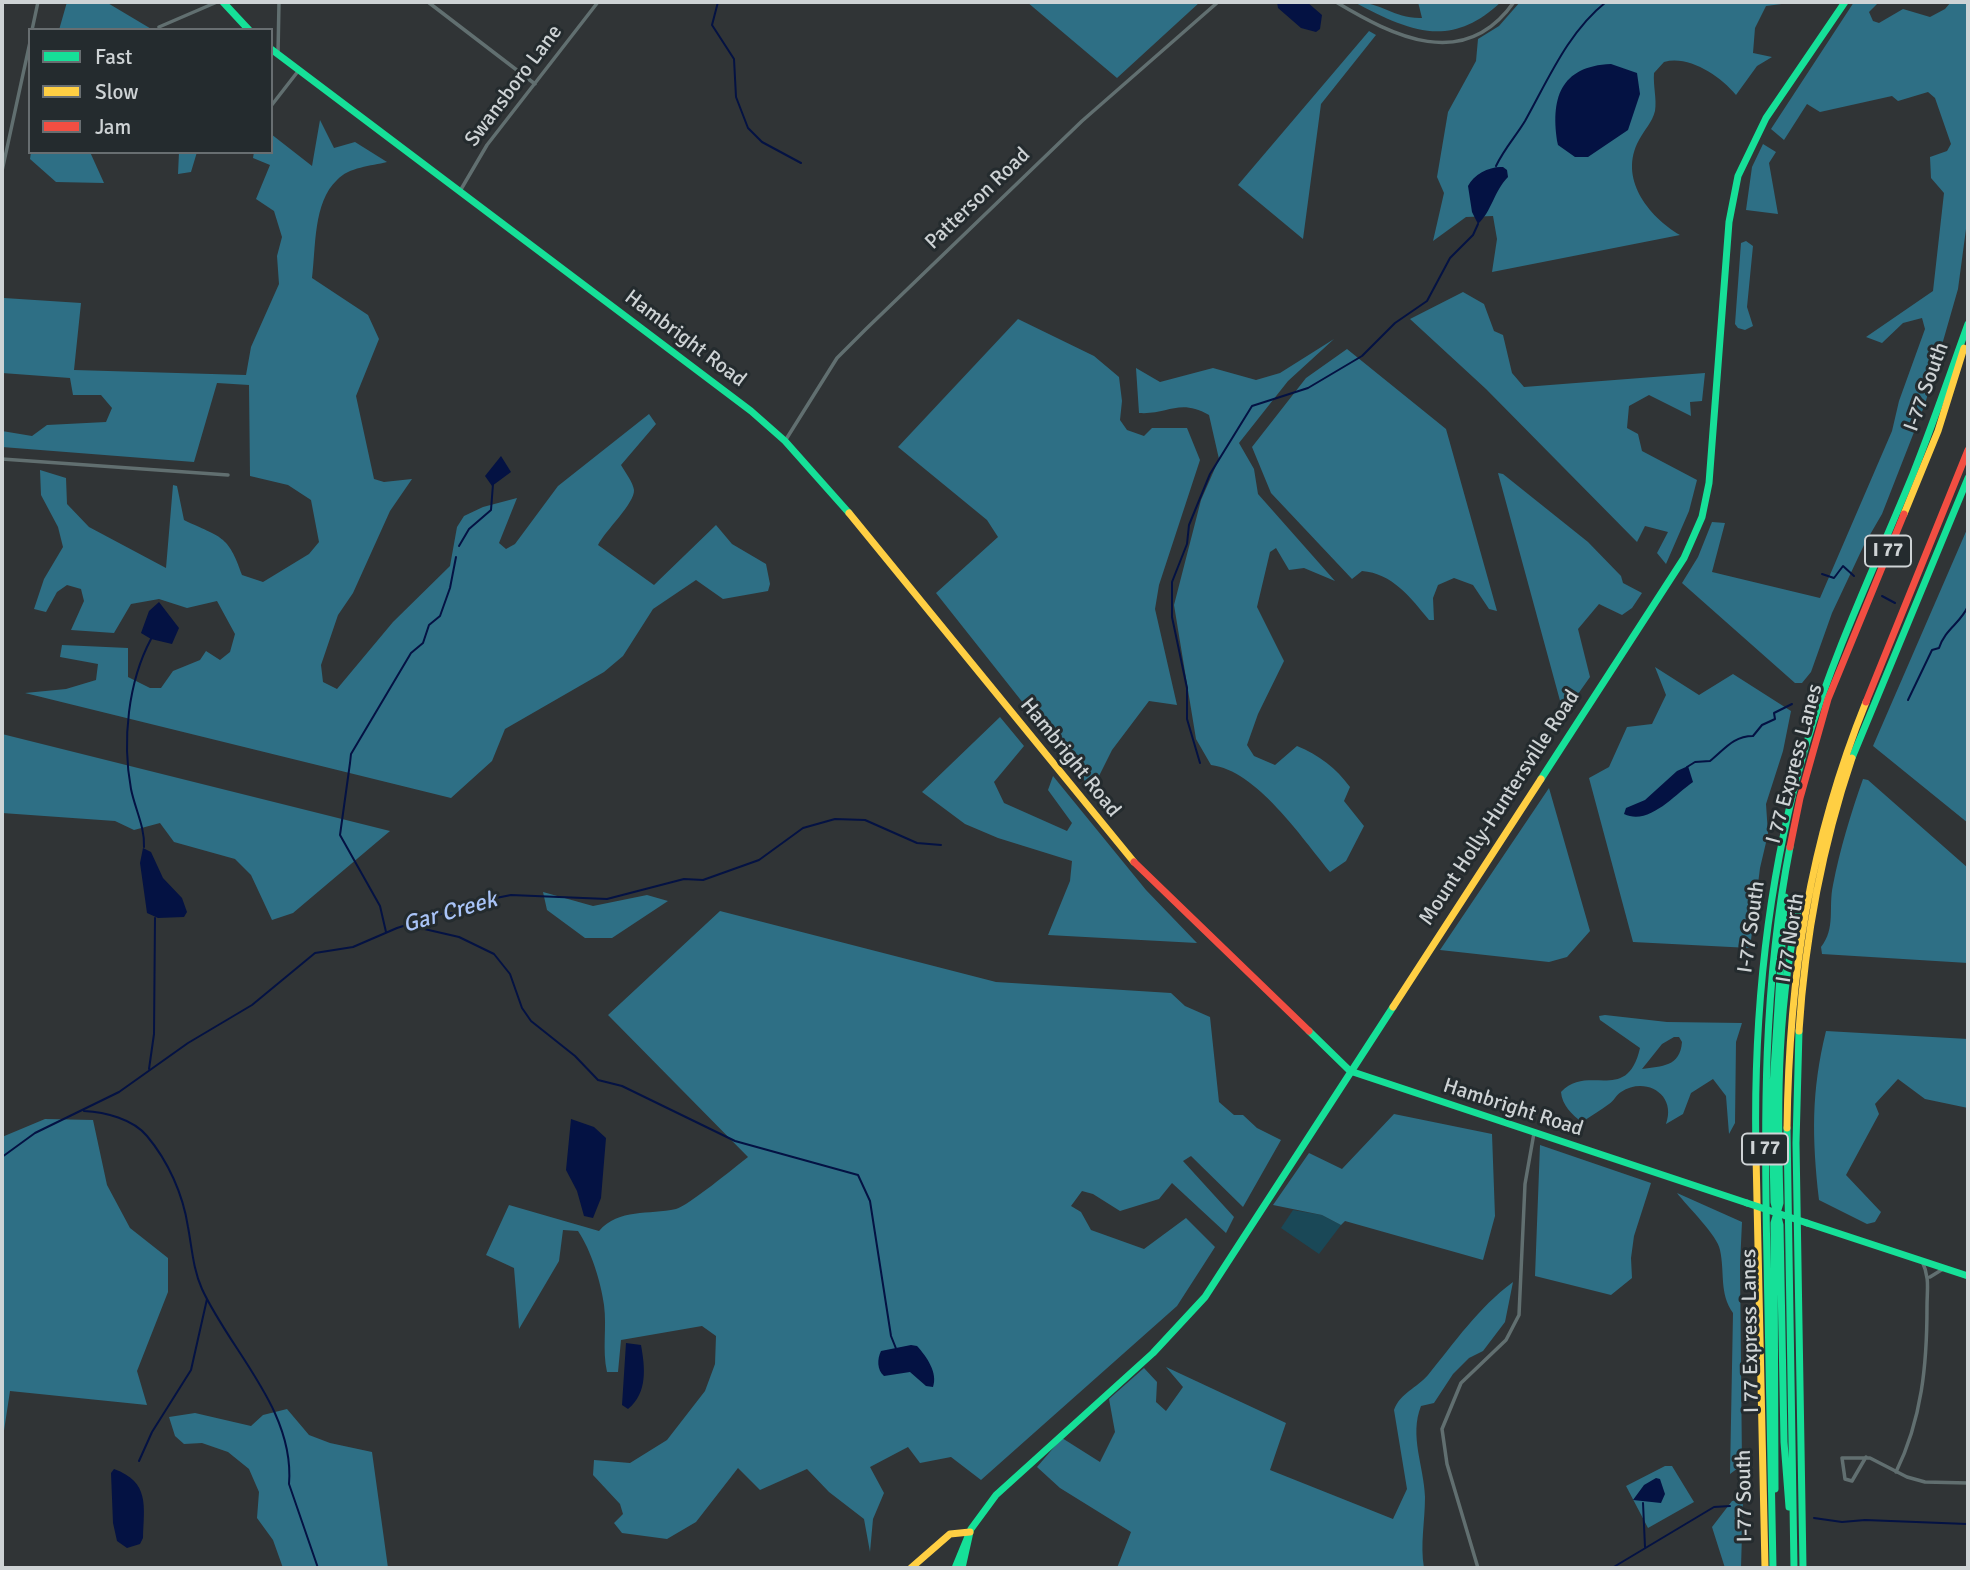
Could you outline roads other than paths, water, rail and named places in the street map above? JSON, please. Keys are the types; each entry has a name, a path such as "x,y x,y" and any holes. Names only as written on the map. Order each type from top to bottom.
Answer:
{"main road":[{"path":"223,2 247,28"},
{"name":"Mount Holly-Huntersville Road","path":"956,1568 965,1536 1001,1488 1167,1339 1194,1311 1218,1279 1692,541 1702,517 1709,483 1729,222 1738,176 1765,120 1845,2"},
{"name":"Hambright Road","path":"274,51 741,403 785,441 832,492 1131,859 1350,1071 1968,1276"},
{"name":"I 77 Express Lanes","path":"1773,1568 1777,1446 1765,1053 1773,950 1789,848 1828,699 1938,431 1968,326"},
{"name":"I-77 South","path":"1762,1568 1764,1552 1756,1078 1762,987 1777,872 1799,771 1830,673 1922,453 1968,326"},
{"name":"I 77 Express Lanes","path":"1794,1568 1789,1465 1792,1437 1787,1054 1797,952 1816,850 1854,727 1935,540 1968,450"},
{"name":"I 77 North","path":"1803,1568 1794,1102 1798,1016 1809,927 1827,839 1852,754 1968,478"},
{"path":"1777,1196 1774,1040 1789,848"},
{"path":"1789,1465 1777,1446 1778,1078 1784,989 1794,926 1816,850"},
{"path":"911,1568 950,1534 970,1532"},
{"name":"Mount Holly-Huntersville Road","path":"962,1568 970,1532"}],"street":[{"path":"32,28 38,2"},
{"path":"159,27 216,2"},
{"path":"274,51 279,2"},
{"path":"428,2 535,84"},
{"name":"Swansboro Lane","path":"460,191 487,145 598,2"},
{"name":"Patterson Road","path":"785,441 830,368 866,329 1082,121 1218,2"},
{"path":"1336,2 1398,36 1436,42 1460,39 1484,28 1514,2"},
{"path":"2,171 28,51"},
{"path":"273,103 299,70"},
{"path":"2,459 228,475"},
{"path":"1478,1568 1447,1464 1442,1429 1461,1383 1506,1340 1519,1315 1525,1184 1534,1133"},
{"path":"1896,1472 1909,1441 1925,1378 1930,1277 1922,1261"},
{"path":"1930,1277 1945,1268"},
{"path":"1866,1457 1852,1480 1845,1479 1842,1458 1866,1457 1896,1472 1925,1482 1968,1483"}],"waterway":[{"path":"718,2 712,25 734,59 736,97 748,128 762,142 801,163"},
{"path":"1496,166 1570,42 1606,2"},
{"path":"1200,763 1187,719 1187,688 1172,617 1172,582 1187,544 1189,525 1210,474 1252,406 1308,388 1362,356 1395,323 1427,301 1450,258 1473,235 1478,224"},
{"path":"459,546 469,529 491,510 493,484"},
{"path":"386,932 380,906 340,835 351,754 411,653 423,643 429,625 440,616 450,588 456,557"},
{"path":"1822,574 1834,578 1843,566 1854,576"},
{"path":"1882,596 1895,603"},
{"path":"1908,700 1932,650 1939,648 1968,606"},
{"path":"144,847 128,771 127,732 132,693 151,639"},
{"path":"1687,767 1695,762 1710,761 1734,741 1753,736 1762,725 1775,719 1774,713 1792,704"},
{"name":"Gar Creek","path":"2,1157 35,1133 119,1092 188,1043 252,1005 315,953 353,947 397,928 441,914 469,912 496,898 511,895 607,899 684,879 703,880 759,860 803,828 835,819 865,820 917,843 941,845"},
{"path":"149,1069 154,1034 155,918"},
{"path":"407,925 459,937 494,954 510,974 522,1008 531,1021 575,1056 598,1080 622,1086 735,1141 858,1175 870,1201 891,1336 897,1351"},
{"path":"84,1111 109,1115 134,1125 147,1136 168,1167 186,1215 202,1289 259,1382 282,1431 288,1457 289,1484 318,1568"},
{"path":"139,1461 152,1432 191,1370 207,1299"},
{"path":"1643,1503 1645,1547"},
{"path":"1612,1568 1714,1507 1730,1506"},
{"path":"1814,1518 1842,1522 1865,1520 1967,1524"}]}
